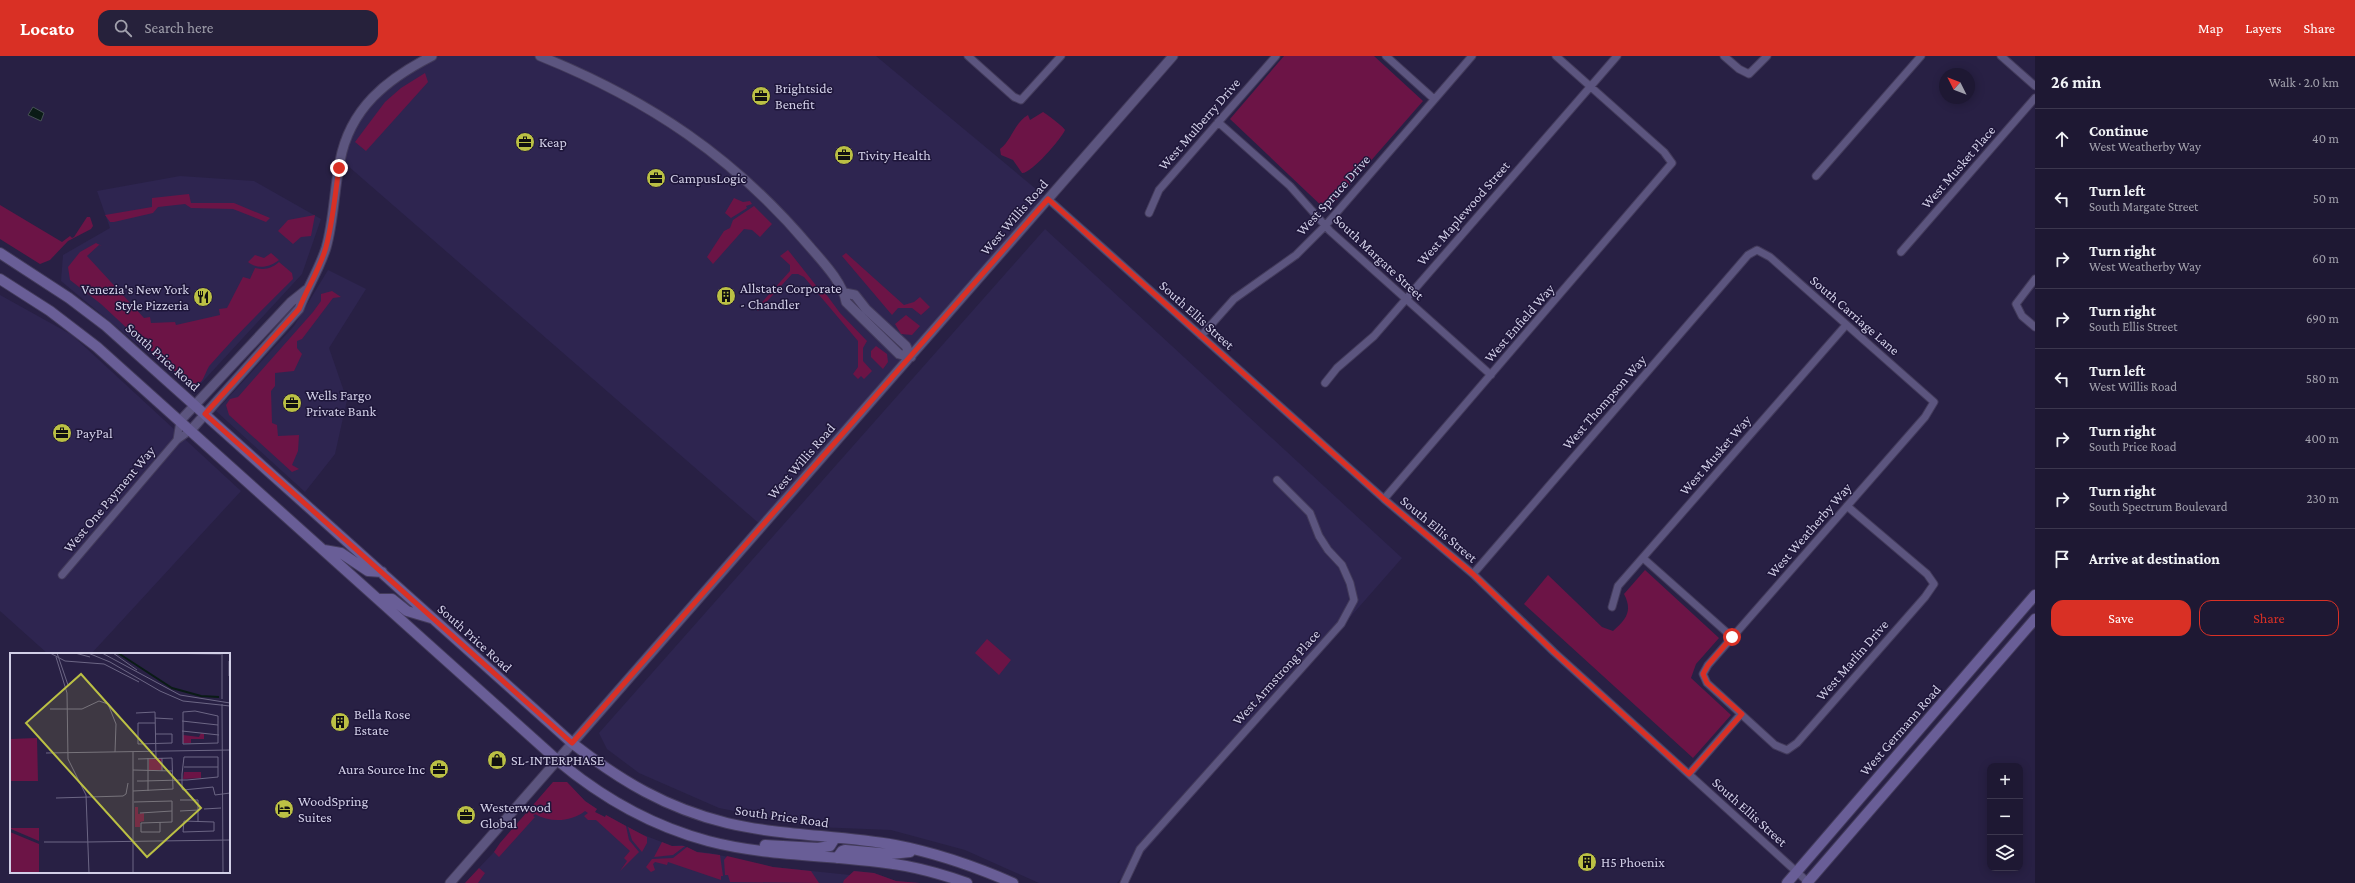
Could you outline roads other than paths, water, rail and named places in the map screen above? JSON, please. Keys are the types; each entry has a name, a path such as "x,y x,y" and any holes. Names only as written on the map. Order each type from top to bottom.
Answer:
{"main road":[{"name":"South Price Road","path":"0,252 92,314 195,404 572,743 595,762 636,788 692,812 753,829 835,838 922,851 951,858 1013,883"},
{"path":"0,279 74,328 191,430 557,760 597,790 650,820 708,841 743,847 906,866 967,883"},
{"path":"324,550 341,553 368,571 382,572"},
{"name":"West Germann Road","path":"1787,883 2035,595"},
{"path":"378,599 392,599 407,611 432,618"},
{"path":"1808,883 2035,619"},
{"path":"743,847 769,845 818,848 830,846 835,838"},
{"path":"837,858 845,850 891,854 922,851"}],"street":[{"path":"191,430 299,309 306,290 319,267 326,247 340,159 350,129 363,108 379,90 399,74 432,56"},
{"path":"540,56 633,100 686,132 749,182 774,206 816,254 845,292 855,295 866,309 906,346 911,357"},
{"path":"968,56 1014,97 1021,100 1061,56"},
{"name":"West Willis Road","path":"450,883 1173,56"},
{"name":"West Mulberry Drive","path":"1149,213 1159,190 1276,56"},
{"path":"1386,56 1434,100"},
{"name":"West Spruce Drive","path":"1201,336 1234,299 1296,255 1325,226 1472,56"},
{"path":"1556,56 1590,87"},
{"name":"West Maplewood Street","path":"1325,383 1336,368 1374,336 1617,56"},
{"path":"1724,56 1739,69 1749,74 1767,56"},
{"path":"1816,176 1921,56"},
{"path":"2001,56 2035,86"},
{"name":"West Enfield Way","path":"1384,499 1672,163 1664,152 1590,87"},
{"name":"West Musket Place","path":"1901,252 2035,98"},
{"name":"South Margate Street","path":"1218,122 1290,186 1325,226 1491,375"},
{"name":"South Ellis Street","path":"1048,199 1384,499 1473,574 1554,652 1808,883"},
{"name":"South Carriage Lane","path":"1757,250 1770,257 1934,402"},
{"name":"West Thompson Way","path":"1473,574 1748,255 1757,250"},
{"path":"2035,279 2016,304 2022,316 2035,327"},
{"path":"177,440 180,421 291,302 306,290"},
{"name":"West Musket Way","path":"1612,607 1618,586 1846,325"},
{"name":"West Weatherby Way","path":"1742,714 1707,683 1703,674 1708,665 1925,417 1934,402"},
{"name":"West One Payment Way","path":"62,575 177,440 191,430"},
{"name":"West Armstrong Place","path":"1124,883 1140,849 1341,624 1354,600 1350,583 1342,565 1328,550 1319,536 1310,513 1277,480"},
{"name":"West Marlin Drive","path":"1742,714 1775,745 1787,750 1797,743 1925,597 1934,584 1927,574 1847,506"},
{"path":"1643,558 1732,637"},
{"path":"1689,774 1742,714"}],"place":[{"name":"Brightside Benefit","path":"761,96"},
{"name":"Keap","path":"525,142"},
{"name":"Tivity Health","path":"844,155"},
{"name":"CampusLogic","path":"656,178"},
{"name":"Allstate Corporate - Chandler","path":"726,296"},
{"name":"Venezia's New York Style Pizzeria","path":"203,297"},
{"name":"Wells Fargo Private Bank","path":"292,403"},
{"name":"PayPal","path":"62,433"},
{"name":"Bella Rose Estate","path":"340,722"},
{"name":"SL-INTERPHASE","path":"497,760"},
{"name":"Aura Source Inc","path":"439,769"},
{"name":"WoodSpring Suites","path":"284,809"},
{"name":"Westerwood Global","path":"466,815"},
{"name":"H5 Phoenix","path":"1587,862"}]}
